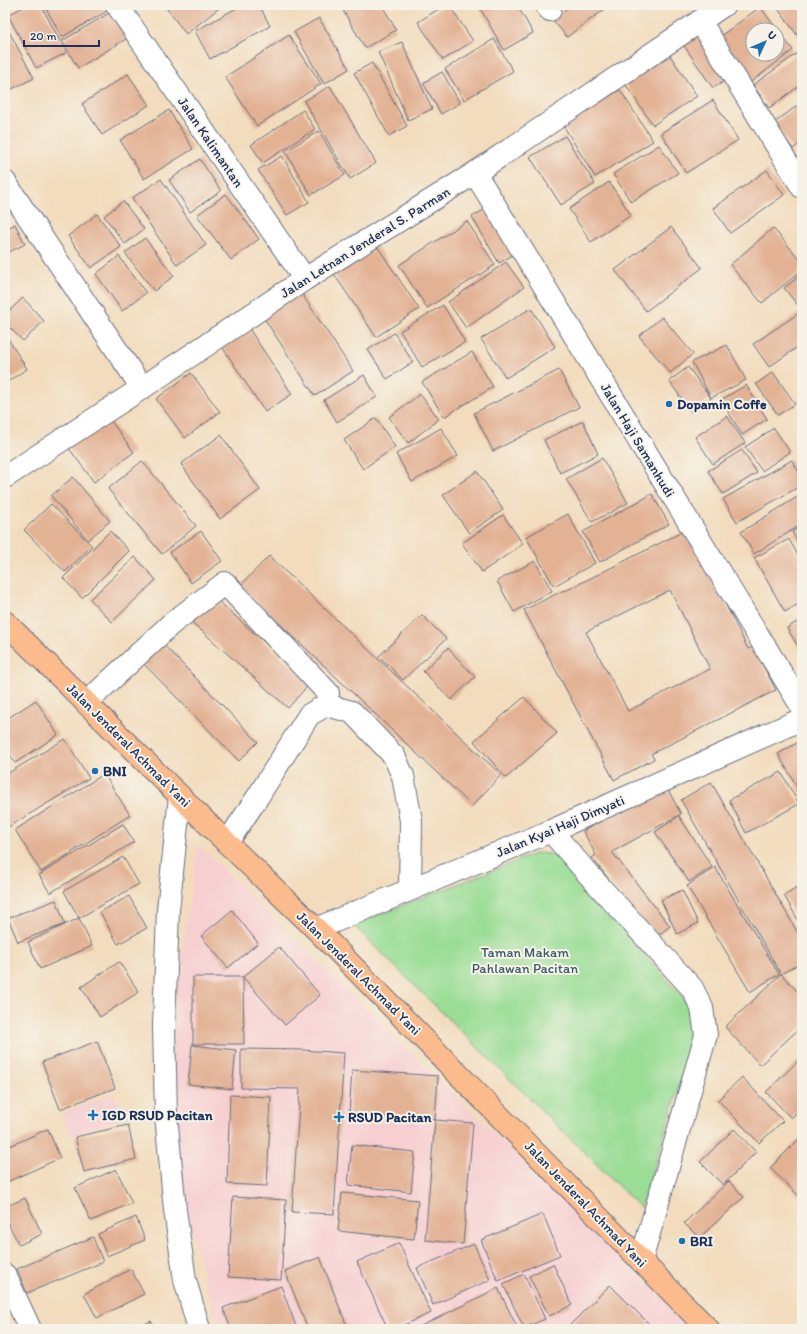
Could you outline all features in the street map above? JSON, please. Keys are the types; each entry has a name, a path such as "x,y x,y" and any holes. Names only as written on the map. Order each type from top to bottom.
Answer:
{"main road":[{"name":"Jalan Jenderal Achmad Yani","path":"5,622 227,843 316,929 708,1329"}],"street":[{"name":"Jalan Kalimantan","path":"117,5 305,279"},
{"name":"Jalan Letnan Jenderal S. Parman","path":"5,477 305,279 475,172 724,5"},
{"path":"700,21 802,187"},
{"name":"Jalan Haji Samanhudi","path":"475,172 802,707"},
{"path":"5,182 142,388"},
{"path":"86,703 171,624 225,583 328,694"},
{"path":"227,843 309,715 326,705 352,712 394,756 403,776 411,821 410,889"},
{"name":"Jalan Kyai Haji Dimyati","path":"316,929 551,831 802,719"},
{"path":"180,796 168,910 164,1026 166,1115 175,1210 185,1280 199,1329"},
{"path":"551,831 692,988 702,1008 706,1035 641,1261"},
{"path":"5,1275 30,1329"}],"shaded area":[{"path":"198,845 695,1329 218,1329 179,1182 171,1026"},
{"name":"IGD RSUD Pacitan","path":"114,1093 124,1117 71,1137 62,1113"}],"green space":[{"name":"Taman Makam Pahlawan Pacitan","path":"537,853 558,855 690,1006 695,1036 641,1208 353,925"}],"building":[{"path":"27,5 41,5 66,53 36,68 8,15"},
{"path":"44,5 106,5 109,10 62,37"},
{"path":"164,5 223,5 186,34"},
{"path":"242,5 259,5 270,26 210,59 195,31"},
{"path":"344,5 382,5 396,30 365,48 341,7"},
{"path":"445,5 449,5 473,41 443,60 418,22"},
{"path":"478,5 517,5 533,33 504,50"},
{"path":"572,5 610,5 567,37 552,19"},
{"path":"775,5 802,5 801,40"},
{"path":"760,7 772,22 745,22 745,62 777,62 747,85 714,41"},
{"path":"114,10 131,36 78,68 62,41"},
{"path":"319,18 349,69 324,84 294,32"},
{"path":"5,24 34,78 6,92 5,91"},
{"path":"690,25 728,79 713,88 676,34"},
{"path":"289,35 321,84 257,126 225,77"},
{"path":"494,39 513,71 464,100 445,69"},
{"path":"785,40 793,50 785,56"},
{"path":"402,42 432,109 408,120 378,52"},
{"path":"663,45 697,96 653,125 619,75"},
{"path":"802,50 802,84 769,108 753,85"},
{"path":"372,63 407,126 389,136 354,73"},
{"path":"442,72 460,103 441,114 423,83"},
{"path":"128,74 149,105 102,135 82,104"},
{"path":"330,86 376,163 350,179 304,101"},
{"path":"620,90 653,141 595,177 563,125"},
{"path":"713,100 738,140 686,173 661,133"},
{"path":"802,102 802,142 793,149 774,123"},
{"path":"169,110 193,149 144,179 120,140"},
{"path":"303,110 315,129 263,163 251,145"},
{"path":"319,131 345,175 311,195 285,151"},
{"path":"565,136 595,184 561,205 530,157"},
{"path":"659,145 678,173 631,202 613,174"},
{"path":"282,156 309,202 287,215 258,170"},
{"path":"200,159 221,191 190,212 169,180"},
{"path":"767,170 784,195 730,233 713,208"},
{"path":"161,179 206,245 177,265 132,198"},
{"path":"609,182 631,215 591,242 569,209"},
{"path":"226,194 259,239 231,260 197,215"},
{"path":"123,201 144,229 125,244 104,216"},
{"path":"490,206 518,252 499,263 472,217"},
{"path":"97,214 121,247 91,268 68,236"},
{"path":"467,221 495,265 427,308 399,265"},
{"path":"15,224 25,244 5,254 5,230"},
{"path":"671,227 702,268 646,311 615,270"},
{"path":"773,228 802,262 802,270 762,303 730,265"},
{"path":"145,238 174,276 154,291 125,253"},
{"path":"373,240 419,309 376,337 330,268"},
{"path":"119,256 146,293 122,311 96,274"},
{"path":"506,262 524,287 466,328 448,302"},
{"path":"802,274 802,306 800,308 784,288"},
{"path":"296,285 353,371 315,396 258,309"},
{"path":"23,298 44,321 23,341 5,323 5,315"},
{"path":"443,305 465,342 422,367 400,331"},
{"path":"531,308 555,347 506,378 481,339"},
{"path":"802,311 802,344 769,367 753,344"},
{"path":"662,317 693,354 670,373 639,336"},
{"path":"248,327 292,394 265,412 221,345"},
{"path":"394,333 413,362 387,379 368,350"},
{"path":"5,334 27,369 5,383"},
{"path":"727,345 746,380 711,398 692,362"},
{"path":"472,352 493,387 444,417 422,382"},
{"path":"688,367 711,398 691,412 669,381"},
{"path":"559,370 579,407 493,451 474,413"},
{"path":"773,372 795,404 778,415 756,384"},
{"path":"191,373 220,412 185,438 156,399"},
{"path":"364,375 377,397 337,422 324,400"},
{"path":"746,385 767,419 742,435 721,400"},
{"path":"420,394 439,419 408,443 389,417"},
{"path":"105,413 134,452 94,482 65,443"},
{"path":"727,416 745,443 713,464 695,437"},
{"path":"376,418 395,447 363,469 344,440"},
{"path":"583,421 598,454 560,473 544,440"},
{"path":"441,428 458,456 412,482 396,454"},
{"path":"774,428 790,452 762,471 745,447"},
{"path":"221,435 260,490 220,519 181,464"},
{"path":"742,450 757,473 723,494 708,471"},
{"path":"602,458 628,503 592,522 566,479"},
{"path":"792,460 802,478 802,485 737,522 723,499"},
{"path":"142,461 196,526 162,554 108,489"},
{"path":"477,471 503,510 469,533 443,495"},
{"path":"73,477 110,521 88,540 51,496"},
{"path":"652,494 669,524 600,562 583,532"},
{"path":"802,494 802,524 754,554 741,532"},
{"path":"51,504 92,546 65,572 24,530"},
{"path":"568,514 595,563 554,586 526,537"},
{"path":"503,515 523,544 482,572 462,543"},
{"path":"802,526 802,549 792,532"},
{"path":"688,529 748,649 753,647 776,690 651,754 654,759 614,780 524,610 564,590 565,591","holes":["670,590 710,669 628,711 586,632"]},
{"path":"110,531 129,551 82,598 63,578"},
{"path":"201,531 222,561 191,583 170,552"},
{"path":"789,539 802,563 802,602 785,612 754,558"},
{"path":"269,556 501,775 472,806 240,586"},
{"path":"135,557 156,580 112,622 90,599"},
{"path":"535,561 552,591 514,612 497,581"},
{"path":"206,590 310,683 288,708 184,615"},
{"path":"422,615 446,639 403,680 379,656"},
{"path":"802,619 802,653 787,628"},
{"path":"156,637 258,742 239,761 136,656"},
{"path":"448,648 475,677 451,700 423,671"},
{"path":"524,697 557,733 506,778 474,741"},
{"path":"36,700 58,735 15,763 5,747 5,720"},
{"path":"65,739 89,778 5,829 5,775"},
{"path":"802,740 802,795 778,754"},
{"path":"781,772 799,804 746,833 729,800"},
{"path":"104,774 130,815 41,872 15,830"},
{"path":"711,782 802,940 802,962 781,974 681,800"},
{"path":"666,786 681,814 612,852 670,926 655,938 592,858 596,855 583,831"},
{"path":"679,816 712,867 689,882 655,832"},
{"path":"123,824 134,842 50,893 39,875"},
{"path":"123,857 139,884 79,918 64,891"},
{"path":"715,867 779,974 750,992 687,886"},
{"path":"802,884 802,923 800,924 784,895"},
{"path":"682,890 698,923 677,934 661,900"},
{"path":"129,896 147,928 118,944 100,912"},
{"path":"56,900 65,924 18,942 8,918"},
{"path":"232,910 258,943 228,968 201,936"},
{"path":"79,918 92,946 40,969 28,942"},
{"path":"279,947 320,995 285,1025 243,977"},
{"path":"119,962 139,992 100,1017 81,987"},
{"path":"781,974 802,996 802,1026 760,1065 725,1027"},
{"path":"193,977 243,977 244,1044 193,1044"},
{"path":"97,1041 115,1088 60,1109 42,1062"},
{"path":"192,1045 236,1050 232,1089 188,1084"},
{"path":"241,1049 302,1050 344,1053 334,1214 292,1212 300,1089 241,1088"},
{"path":"802,1057 802,1107 791,1118 766,1092"},
{"path":"352,1070 438,1076 435,1120 349,1114"},
{"path":"742,1077 783,1121 759,1143 718,1100"},
{"path":"230,1095 271,1097 267,1186 227,1184"},
{"path":"435,1120 473,1123 463,1244 425,1240"},
{"path":"128,1125 136,1159 84,1172 75,1137"},
{"path":"48,1129 60,1158 5,1183 5,1148"},
{"path":"734,1129 756,1152 723,1185 700,1162"},
{"path":"802,1136 802,1191 798,1195 770,1168"},
{"path":"352,1145 415,1152 411,1192 348,1185"},
{"path":"116,1169 132,1203 91,1221 75,1188"},
{"path":"729,1181 744,1197 699,1238 684,1223"},
{"path":"342,1193 418,1200 414,1239 338,1231"},
{"path":"233,1197 286,1200 281,1280 228,1277"},
{"path":"25,1198 42,1234 19,1245 5,1217 5,1207"},
{"path":"543,1214 560,1255 498,1281 481,1240"},
{"path":"136,1217 145,1240 107,1256 98,1234"},
{"path":"93,1237 103,1262 27,1293 17,1269"},
{"path":"399,1243 431,1313 395,1329 388,1329 357,1262"},
{"path":"474,1244 490,1280 433,1305 417,1268"},
{"path":"320,1257 348,1329 308,1329 285,1271"},
{"path":"553,1264 572,1305 549,1316 529,1276"},
{"path":"131,1269 144,1294 97,1318 84,1294"},
{"path":"524,1274 545,1319 524,1328 503,1284"},
{"path":"610,1285 654,1329 566,1329"},
{"path":"281,1286 297,1329 231,1329 223,1308"},
{"path":"498,1288 518,1329 415,1329"},
{"path":"151,1321 155,1329 134,1329"}],"place":[{"name":"Dopamin Coffe","path":"669,404"},
{"name":"BNI","path":"95,771"},
{"name":"IGD RSUD Pacitan","path":"93,1115"},
{"name":"RSUD Pacitan","path":"339,1117"},
{"name":"BRI","path":"682,1241"}]}
